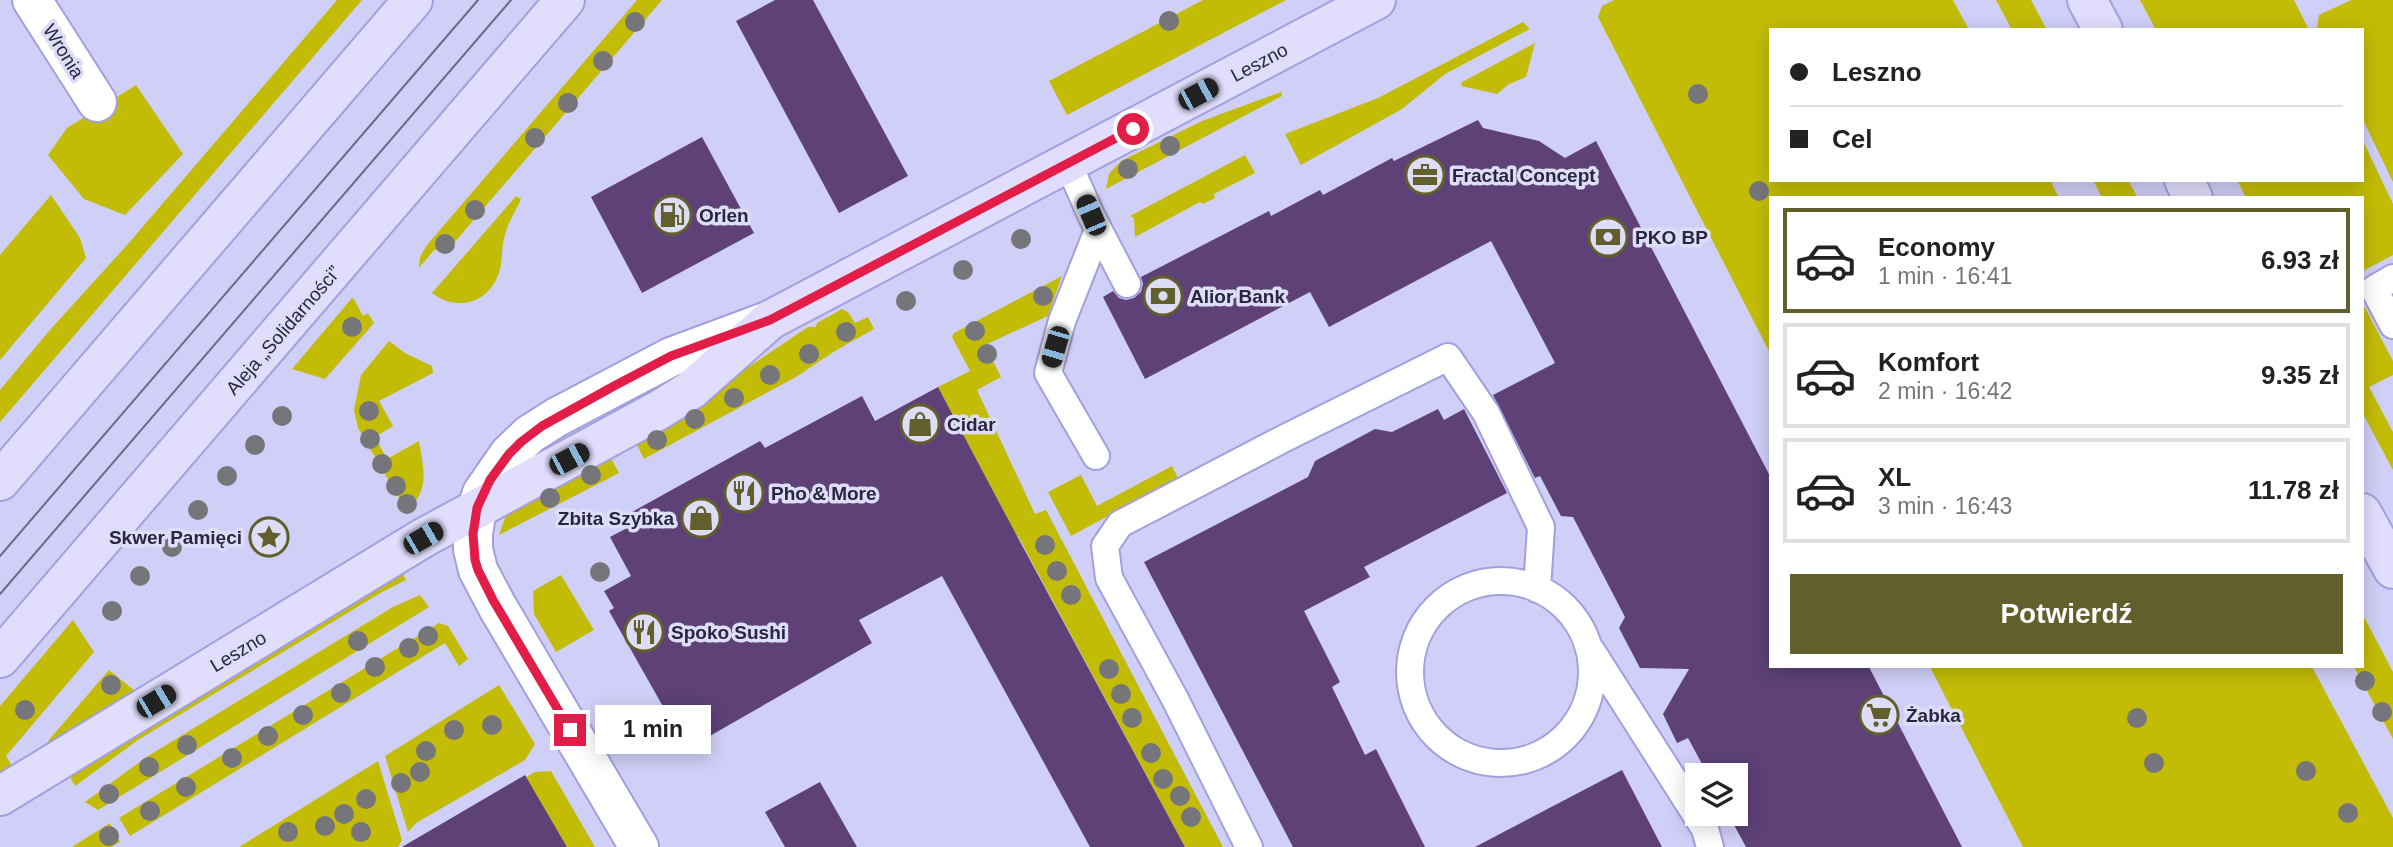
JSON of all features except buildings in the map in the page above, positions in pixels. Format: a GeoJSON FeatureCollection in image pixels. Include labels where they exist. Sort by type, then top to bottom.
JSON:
{"type":"FeatureCollection","features":[{"type":"Feature","properties":{"kind":"main road"},"geometry":{"type":"LineString","coordinates":[[0,481],[413,0]]}},
{"type":"Feature","properties":{"kind":"main road","name":"Aleja „Solidarności”"},"geometry":{"type":"LineString","coordinates":[[0,658],[565,0]]}},
{"type":"Feature","properties":{"kind":"main road","name":"Leszno"},"geometry":{"type":"LineString","coordinates":[[0,796],[387,560],[477,508],[628,428],[691,390],[770,320],[1376,0]]}},
{"type":"Feature","properties":{"kind":"main road"},"geometry":{"type":"LineString","coordinates":[[2087,0],[2102,28]]}},
{"type":"Feature","properties":{"kind":"main road"},"geometry":{"type":"LineString","coordinates":[[2364,517],[2393,569]]}},
{"type":"Feature","properties":{"kind":"street","name":"Wronia"},"geometry":{"type":"LineString","coordinates":[[32,0],[97,102]]}},
{"type":"Feature","properties":{"kind":"street"},"geometry":{"type":"LineString","coordinates":[[477,508],[473,549],[478,570],[639,847]]}},
{"type":"Feature","properties":{"kind":"lane"},"geometry":{"type":"LineString","coordinates":[[1068,163],[1098,230],[1127,284]]}},
{"type":"Feature","properties":{"kind":"lane"},"geometry":{"type":"LineString","coordinates":[[1096,456],[1048,373],[1062,321],[1098,230]]}},
{"type":"Feature","properties":{"kind":"lane"},"geometry":{"type":"LineString","coordinates":[[2393,278],[2374,289],[2393,325]]}},
{"type":"Feature","properties":{"kind":"lane"},"geometry":{"type":"LineString","coordinates":[[1250,847],[1175,699],[1109,578],[1105,546],[1120,524],[1448,357],[1486,413],[1541,527],[1537,589]]}},
{"type":"Feature","properties":{"kind":"lane"},"geometry":{"type":"LineString","coordinates":[[1588,646],[1591,672],[1588,698],[1577,722],[1560,742],[1537,755],[1512,763],[1487,762],[1462,755],[1441,741],[1424,722],[1413,699],[1409,674],[1413,648],[1422,625],[1439,605],[1461,590],[1486,582],[1512,582],[1537,589],[1559,602],[1577,622],[1588,646],[1705,829],[1710,847]]}},
{"type":"Feature","properties":{"kind":"shaded area"},"geometry":{"type":"Polygon","coordinates":[[[337,0],[362,0],[0,422],[0,390],[337,0]]]}},
{"type":"Feature","properties":{"kind":"shaded area"},"geometry":{"type":"Polygon","coordinates":[[[637,0],[662,0],[448,250],[434,250],[419,268],[420,257],[427,245],[637,0]]]}},
{"type":"Feature","properties":{"kind":"shaded area"},"geometry":{"type":"Polygon","coordinates":[[[1203,0],[1286,0],[1067,115],[1049,81],[1203,0]]]}},
{"type":"Feature","properties":{"kind":"shaded area"},"geometry":{"type":"Polygon","coordinates":[[[1614,0],[1953,0],[1968,28],[1769,28],[1769,182],[2051,182],[2058,196],[1769,196],[1769,351],[1598,17],[1602,6],[1614,0]]]}},
{"type":"Feature","properties":{"kind":"shaded area"},"geometry":{"type":"Polygon","coordinates":[[[1996,0],[2031,0],[2046,28],[2011,28],[1996,0]]]}},
{"type":"Feature","properties":{"kind":"shaded area"},"geometry":{"type":"Polygon","coordinates":[[[2140,0],[2294,0],[2308,28],[2155,28],[2140,0]]]}},
{"type":"Feature","properties":{"kind":"shaded area"},"geometry":{"type":"Polygon","coordinates":[[[2351,0],[2393,0],[2393,182],[2364,122],[2364,28],[2317,28],[2319,15],[2351,0]]]}},
{"type":"Feature","properties":{"kind":"shaded area"},"geometry":{"type":"Polygon","coordinates":[[[1523,22],[1530,29],[1445,74],[1402,109],[1301,165],[1285,134],[1378,98],[1523,22]]]}},
{"type":"Feature","properties":{"kind":"shaded area"},"geometry":{"type":"Polygon","coordinates":[[[1535,43],[1526,77],[1509,84],[1497,94],[1461,86],[1462,82],[1535,43]]]}},
{"type":"Feature","properties":{"kind":"shaded area"},"geometry":{"type":"Polygon","coordinates":[[[136,85],[183,154],[125,215],[84,199],[48,155],[67,128],[136,85]]]}},
{"type":"Feature","properties":{"kind":"shaded area"},"geometry":{"type":"Polygon","coordinates":[[[1281,92],[1282,96],[1106,189],[1109,174],[1121,161],[1202,121],[1281,92]]]}},
{"type":"Feature","properties":{"kind":"shaded area"},"geometry":{"type":"Polygon","coordinates":[[[2364,143],[2393,204],[2393,255],[2364,270],[2364,196],[2245,196],[2238,182],[2364,182],[2364,143]]]}},
{"type":"Feature","properties":{"kind":"shaded area"},"geometry":{"type":"Polygon","coordinates":[[[1245,155],[1255,173],[1214,194],[1215,198],[1203,204],[1200,202],[1135,237],[1134,218],[1130,216],[1245,155]]]}},
{"type":"Feature","properties":{"kind":"shaded area"},"geometry":{"type":"Polygon","coordinates":[[[2094,182],[2129,182],[2137,196],[2101,196],[2094,182]]]}},
{"type":"Feature","properties":{"kind":"shaded area"},"geometry":{"type":"Polygon","coordinates":[[[51,195],[80,238],[86,258],[0,360],[0,255],[51,195]]]}},
{"type":"Feature","properties":{"kind":"shaded area"},"geometry":{"type":"Polygon","coordinates":[[[516,196],[521,199],[506,230],[499,273],[494,284],[480,298],[471,302],[451,302],[432,293],[516,196]]]}},
{"type":"Feature","properties":{"kind":"shaded area"},"geometry":{"type":"Polygon","coordinates":[[[1062,276],[1048,316],[985,345],[1001,377],[977,390],[1035,514],[1046,510],[1223,847],[1185,847],[1018,536],[1015,537],[938,387],[970,371],[952,337],[954,333],[1062,276]]]}},
{"type":"Feature","properties":{"kind":"shaded area"},"geometry":{"type":"Polygon","coordinates":[[[352,298],[363,316],[368,313],[374,323],[325,379],[292,369],[352,298]]]}},
{"type":"Feature","properties":{"kind":"shaded area"},"geometry":{"type":"Polygon","coordinates":[[[2364,306],[2393,361],[2393,375],[2369,387],[2393,432],[2393,470],[2364,416],[2364,306]]]}},
{"type":"Feature","properties":{"kind":"shaded area"},"geometry":{"type":"Polygon","coordinates":[[[842,309],[848,312],[855,323],[868,317],[874,329],[796,377],[644,459],[634,439],[701,399],[808,327],[816,327],[817,323],[842,309]]]}},
{"type":"Feature","properties":{"kind":"shaded area"},"geometry":{"type":"Polygon","coordinates":[[[389,341],[405,353],[432,366],[433,373],[379,401],[393,426],[375,437],[387,459],[419,441],[424,479],[419,495],[407,512],[358,428],[354,410],[361,375],[389,341]]]}},
{"type":"Feature","properties":{"kind":"shaded area"},"geometry":{"type":"Polygon","coordinates":[[[608,453],[619,473],[499,535],[508,509],[608,453]]]}},
{"type":"Feature","properties":{"kind":"shaded area"},"geometry":{"type":"Polygon","coordinates":[[[1172,466],[1178,478],[1071,536],[1048,492],[1081,475],[1097,506],[1172,466]]]}},
{"type":"Feature","properties":{"kind":"shaded area"},"geometry":{"type":"Polygon","coordinates":[[[400,568],[406,580],[138,740],[75,786],[66,770],[400,568]]]}},
{"type":"Feature","properties":{"kind":"shaded area"},"geometry":{"type":"Polygon","coordinates":[[[561,575],[594,630],[556,652],[534,614],[533,591],[561,575]]]}},
{"type":"Feature","properties":{"kind":"shaded area"},"geometry":{"type":"Polygon","coordinates":[[[420,595],[429,607],[98,810],[85,802],[148,756],[393,607],[420,595]]]}},
{"type":"Feature","properties":{"kind":"shaded area"},"geometry":{"type":"Polygon","coordinates":[[[2364,617],[2393,672],[2393,739],[2355,668],[2364,668],[2364,617]]]}},
{"type":"Feature","properties":{"kind":"shaded area"},"geometry":{"type":"Polygon","coordinates":[[[73,620],[94,652],[6,756],[12,766],[0,774],[0,706],[73,620]]]}},
{"type":"Feature","properties":{"kind":"shaded area"},"geometry":{"type":"Polygon","coordinates":[[[439,623],[448,626],[468,659],[459,666],[445,643],[130,836],[119,818],[439,623]]]}},
{"type":"Feature","properties":{"kind":"shaded area"},"geometry":{"type":"Polygon","coordinates":[[[1931,668],[2313,668],[2393,818],[2393,847],[2023,847],[1931,668]]]}},
{"type":"Feature","properties":{"kind":"shaded area"},"geometry":{"type":"Polygon","coordinates":[[[109,670],[135,691],[51,743],[48,741],[109,670]]]}},
{"type":"Feature","properties":{"kind":"shaded area"},"geometry":{"type":"Polygon","coordinates":[[[499,685],[535,744],[525,760],[416,823],[408,832],[385,756],[499,685]]]}},
{"type":"Feature","properties":{"kind":"shaded area"},"geometry":{"type":"Polygon","coordinates":[[[378,761],[402,840],[398,847],[239,847],[378,761]]]}},
{"type":"Feature","properties":{"kind":"shaded area"},"geometry":{"type":"Polygon","coordinates":[[[551,771],[595,847],[567,847],[526,777],[535,772],[551,771]]]}},
{"type":"Feature","properties":{"kind":"shaded area"},"geometry":{"type":"Polygon","coordinates":[[[110,823],[120,842],[111,847],[72,847],[110,823]]]}},
{"type":"Feature","properties":{"kind":"tram line"},"geometry":{"type":"LineString","coordinates":[[0,556],[478,0]]}},
{"type":"Feature","properties":{"kind":"tram line"},"geometry":{"type":"LineString","coordinates":[[0,594],[511,0]]}},
{"type":"Feature","properties":{"kind":"place","name":"Fractal Concept"},"geometry":{"type":"Point","coordinates":[1425,175]}},
{"type":"Feature","properties":{"kind":"place","name":"Orlen"},"geometry":{"type":"Point","coordinates":[672,215]}},
{"type":"Feature","properties":{"kind":"place","name":"PKO BP"},"geometry":{"type":"Point","coordinates":[1608,237]}},
{"type":"Feature","properties":{"kind":"place","name":"Alior Bank"},"geometry":{"type":"Point","coordinates":[1163,296]}},
{"type":"Feature","properties":{"kind":"place","name":"Cidar"},"geometry":{"type":"Point","coordinates":[920,424]}},
{"type":"Feature","properties":{"kind":"place","name":"Pho & More"},"geometry":{"type":"Point","coordinates":[744,493]}},
{"type":"Feature","properties":{"kind":"place","name":"Zbita Szybka"},"geometry":{"type":"Point","coordinates":[701,518]}},
{"type":"Feature","properties":{"kind":"place","name":"Skwer Pamięci"},"geometry":{"type":"Point","coordinates":[269,537]}},
{"type":"Feature","properties":{"kind":"place","name":"Spoko Sushi"},"geometry":{"type":"Point","coordinates":[644,632]}},
{"type":"Feature","properties":{"kind":"place","name":"Żabka"},"geometry":{"type":"Point","coordinates":[1879,715]}},
{"type":"Feature","properties":{"kind":"route"},"geometry":{"type":"LineString","coordinates":[[570,730],[493,600],[475,560],[473,534],[477,508],[482,493],[509,454],[542,426],[671,356],[770,320],[1133,129]]}}]}
